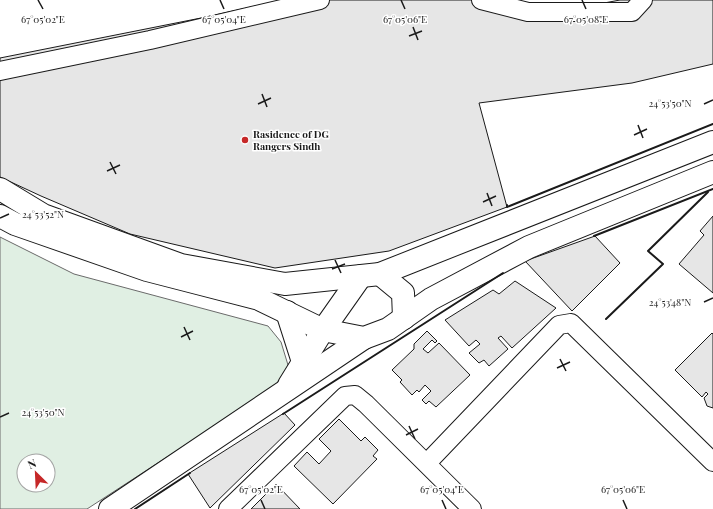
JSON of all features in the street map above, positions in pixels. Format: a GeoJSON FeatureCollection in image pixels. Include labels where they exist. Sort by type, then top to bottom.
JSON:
{"type":"FeatureCollection","features":[{"type":"Feature","properties":{"kind":"street"},"geometry":{"type":"LineString","coordinates":[[0,71],[150,40],[320,0]]}},
{"type":"Feature","properties":{"kind":"street"},"geometry":{"type":"LineString","coordinates":[[481,0],[528,12],[632,12],[643,0]]}},
{"type":"Feature","properties":{"kind":"street"},"geometry":{"type":"LineString","coordinates":[[0,189],[44,215],[181,265],[285,284],[371,275],[713,142]]}},
{"type":"Feature","properties":{"kind":"street"},"geometry":{"type":"LineString","coordinates":[[110,509],[364,338],[388,329],[431,299],[529,248],[713,172]]}},
{"type":"Feature","properties":{"kind":"street"},"geometry":{"type":"LineString","coordinates":[[0,216],[15,224],[147,270],[259,299],[323,330],[364,338]]}},
{"type":"Feature","properties":{"kind":"street"},"geometry":{"type":"LineString","coordinates":[[371,275],[404,292],[404,318]]}},
{"type":"Feature","properties":{"kind":"street"},"geometry":{"type":"LineString","coordinates":[[285,392],[323,330],[371,275]]}},
{"type":"Feature","properties":{"kind":"street"},"geometry":{"type":"LineString","coordinates":[[286,312],[303,362]]}},
{"type":"Feature","properties":{"kind":"street"},"geometry":{"type":"LineString","coordinates":[[427,463],[559,325],[570,323],[713,462]]}},
{"type":"Feature","properties":{"kind":"street"},"geometry":{"type":"LineString","coordinates":[[228,509],[345,396],[355,395],[427,463],[472,509]]}},
{"type":"Feature","properties":{"kind":"green space"},"geometry":{"type":"Polygon","coordinates":[[[0,237],[74,274],[268,326],[281,342],[288,365],[281,383],[87,509],[0,509],[0,237]]]}},
{"type":"Feature","properties":{"kind":"building","name":"Rasidence of DG Rangers Sindh"},"geometry":{"type":"Polygon","coordinates":[[[283,0],[512,0],[536,5],[588,6],[620,0],[713,0],[713,64],[632,83],[479,103],[507,207],[389,251],[275,268],[130,234],[0,177],[0,58],[283,0]]]}},
{"type":"Feature","properties":{"kind":"building"},"geometry":{"type":"Polygon","coordinates":[[[713,216],[713,293],[679,264],[704,235],[700,231],[713,216]]]}},
{"type":"Feature","properties":{"kind":"building"},"geometry":{"type":"Polygon","coordinates":[[[595,236],[620,263],[572,311],[525,261],[595,236]]]}},
{"type":"Feature","properties":{"kind":"building"},"geometry":{"type":"Polygon","coordinates":[[[515,281],[556,308],[512,348],[501,336],[498,338],[508,349],[489,366],[484,360],[479,363],[469,353],[480,344],[476,340],[469,346],[445,320],[493,290],[499,294],[515,281]]]}},
{"type":"Feature","properties":{"kind":"building"},"geometry":{"type":"Polygon","coordinates":[[[427,331],[437,341],[435,343],[432,340],[423,349],[428,353],[439,343],[470,375],[436,407],[429,401],[426,404],[422,400],[431,391],[425,385],[419,392],[417,390],[412,395],[400,382],[402,380],[392,370],[414,349],[414,344],[427,331]]]}},
{"type":"Feature","properties":{"kind":"building"},"geometry":{"type":"Polygon","coordinates":[[[712,333],[713,408],[707,406],[704,398],[708,394],[706,392],[702,397],[675,370],[712,333]]]}},
{"type":"Feature","properties":{"kind":"building"},"geometry":{"type":"Polygon","coordinates":[[[284,413],[295,425],[210,508],[188,474],[284,413]]]}},
{"type":"Feature","properties":{"kind":"building"},"geometry":{"type":"Polygon","coordinates":[[[339,419],[361,441],[365,437],[378,450],[373,456],[377,459],[333,504],[294,466],[307,452],[319,464],[331,451],[319,439],[339,419]]]}},
{"type":"Feature","properties":{"kind":"building"},"geometry":{"type":"Polygon","coordinates":[[[276,484],[300,509],[251,509],[276,484]]]}},
{"type":"Feature","properties":{"kind":"wall"},"geometry":{"type":"LineString","coordinates":[[507,205],[507,207],[713,124]]}},
{"type":"Feature","properties":{"kind":"wall"},"geometry":{"type":"LineString","coordinates":[[594,236],[713,189]]}},
{"type":"Feature","properties":{"kind":"wall"},"geometry":{"type":"LineString","coordinates":[[606,319],[663,264],[648,251],[708,192]]}},
{"type":"Feature","properties":{"kind":"wall"},"geometry":{"type":"LineString","coordinates":[[283,414],[503,273]]}},
{"type":"Feature","properties":{"kind":"wall"},"geometry":{"type":"LineString","coordinates":[[135,509],[190,473]]}},
{"type":"Feature","properties":{"kind":"place","name":"Rasidence of DG Rangers Sindh"},"geometry":{"type":"Point","coordinates":[245,140]}}]}
